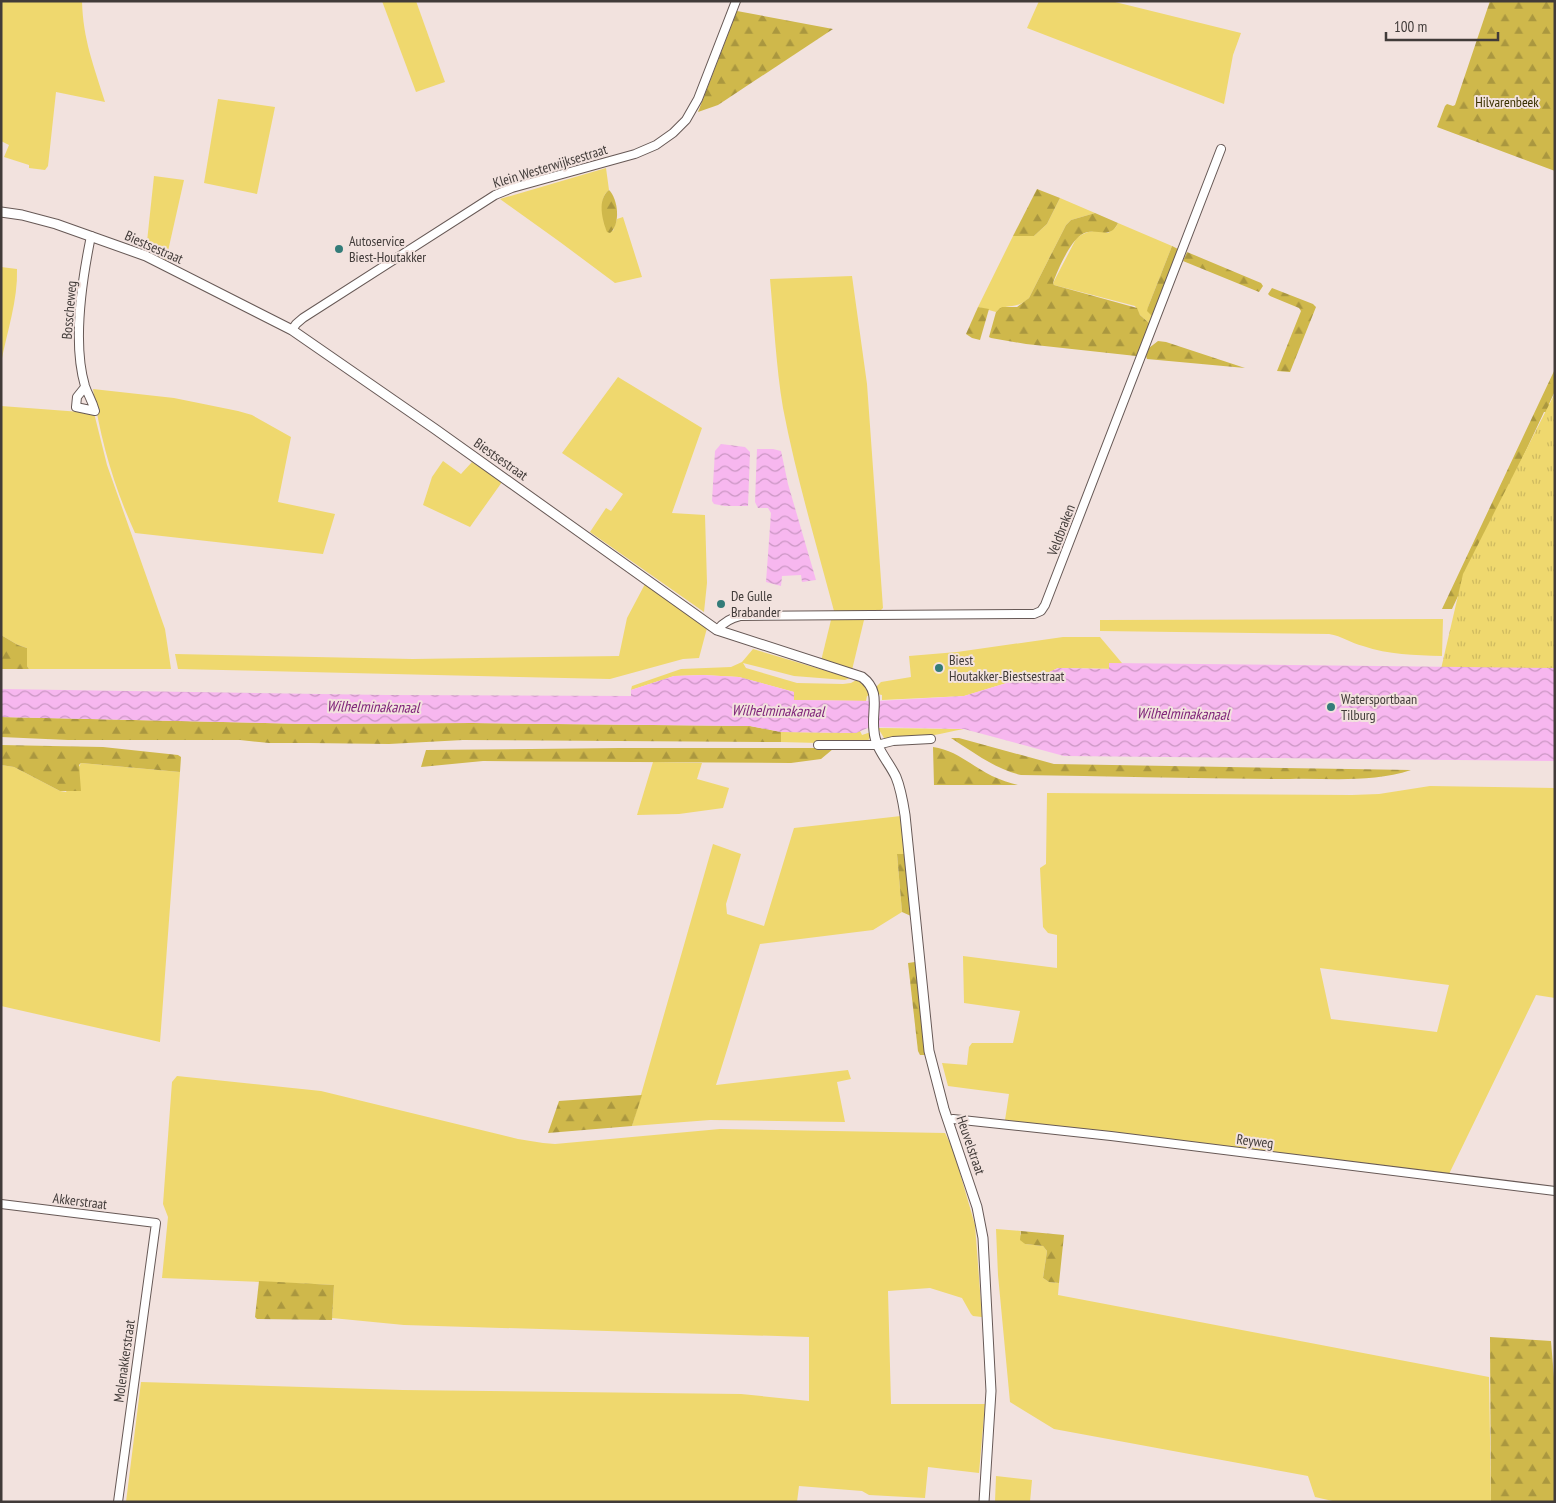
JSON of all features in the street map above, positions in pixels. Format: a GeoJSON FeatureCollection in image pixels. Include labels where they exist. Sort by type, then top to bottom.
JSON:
{"type":"FeatureCollection","features":[{"type":"Feature","properties":{"kind":"street","name":"Klein Westerwijksestraat"},"geometry":{"type":"LineString","coordinates":[[292,330],[303,318],[495,195],[512,188],[635,154],[663,141],[686,120],[698,99],[736,1]]}},
{"type":"Feature","properties":{"kind":"street","name":"Veldbraken"},"geometry":{"type":"LineString","coordinates":[[717,630],[724,622],[740,616],[1034,614],[1041,611],[1045,605],[1221,149]]}},
{"type":"Feature","properties":{"kind":"street","name":"Biestsestraat"},"geometry":{"type":"LineString","coordinates":[[1,212],[40,219],[146,256],[292,330],[435,429],[717,630],[862,677],[869,683],[874,694],[874,732],[877,745],[896,778],[902,798]]}},
{"type":"Feature","properties":{"kind":"street","name":"Bosscheweg"},"geometry":{"type":"LineString","coordinates":[[85,387],[78,345],[79,314],[91,236]]}},
{"type":"Feature","properties":{"kind":"street"},"geometry":{"type":"LineString","coordinates":[[818,745],[877,745],[893,741],[931,739]]}},
{"type":"Feature","properties":{"kind":"street","name":"Heuvelstraat"},"geometry":{"type":"LineString","coordinates":[[902,798],[929,1051],[944,1109],[977,1207],[983,1238],[991,1391],[984,1502]]}},
{"type":"Feature","properties":{"kind":"street","name":"Reyweg"},"geometry":{"type":"LineString","coordinates":[[953,1118],[1555,1191]]}},
{"type":"Feature","properties":{"kind":"street","name":"Akkerstraat"},"geometry":{"type":"LineString","coordinates":[[1,1204],[156,1223]]}},
{"type":"Feature","properties":{"kind":"street","name":"Molenakkerstraat"},"geometry":{"type":"LineString","coordinates":[[118,1502],[156,1223]]}},
{"type":"Feature","properties":{"kind":"green space"},"geometry":{"type":"Polygon","coordinates":[[[1,1],[82,1],[84,28],[105,102],[56,92],[48,166],[45,170],[29,168],[29,165],[4,157],[9,145],[1,141],[1,1]]]}},
{"type":"Feature","properties":{"kind":"green space"},"geometry":{"type":"Polygon","coordinates":[[[382,1],[416,1],[445,82],[416,92],[382,1]]]}},
{"type":"Feature","properties":{"kind":"green space"},"geometry":{"type":"Polygon","coordinates":[[[1039,1],[1111,1],[1241,33],[1233,55],[1224,104],[1027,28],[1039,1]]]}},
{"type":"Feature","properties":{"kind":"green space","name":"Hilvarenbeek"},"geometry":{"type":"Polygon","coordinates":[[[1490,1],[1555,1],[1555,171],[1437,127],[1445,106],[1447,104],[1455,105],[1490,1]]]}},
{"type":"Feature","properties":{"kind":"green space"},"geometry":{"type":"Polygon","coordinates":[[[737,11],[833,29],[718,105],[698,112],[737,11]]]}},
{"type":"Feature","properties":{"kind":"green space"},"geometry":{"type":"Polygon","coordinates":[[[218,99],[275,107],[257,194],[204,183],[218,99]]]}},
{"type":"Feature","properties":{"kind":"green space"},"geometry":{"type":"Polygon","coordinates":[[[606,168],[609,190],[603,201],[604,223],[613,231],[617,219],[623,217],[642,277],[615,283],[500,199],[606,168]]]}},
{"type":"Feature","properties":{"kind":"green space"},"geometry":{"type":"Polygon","coordinates":[[[154,176],[184,180],[166,260],[146,251],[154,176]]]}},
{"type":"Feature","properties":{"kind":"green space"},"geometry":{"type":"Polygon","coordinates":[[[1037,189],[1060,198],[1047,224],[1034,236],[1013,236],[1037,189]]]}},
{"type":"Feature","properties":{"kind":"green space"},"geometry":{"type":"Polygon","coordinates":[[[609,190],[614,199],[617,212],[616,224],[610,233],[607,232],[602,216],[603,199],[609,190]]]}},
{"type":"Feature","properties":{"kind":"green space"},"geometry":{"type":"Polygon","coordinates":[[[1060,198],[1095,213],[1071,220],[1066,225],[1029,298],[1015,306],[1003,307],[996,312],[978,307],[1013,236],[1034,236],[1047,224],[1060,198]]]}},
{"type":"Feature","properties":{"kind":"green space"},"geometry":{"type":"Polygon","coordinates":[[[1095,213],[1118,223],[1114,229],[1106,233],[1086,232],[1081,235],[1064,257],[1053,283],[1054,285],[1137,308],[1140,315],[1150,324],[1138,354],[1136,356],[1026,344],[989,337],[996,312],[999,309],[1002,307],[1017,307],[1029,298],[1066,225],[1071,220],[1095,213]]]}},
{"type":"Feature","properties":{"kind":"green space"},"geometry":{"type":"Polygon","coordinates":[[[1118,223],[1172,246],[1148,307],[1153,317],[1150,324],[1140,315],[1135,306],[1054,285],[1053,283],[1076,239],[1083,234],[1091,232],[1108,233],[1118,223]]]}},
{"type":"Feature","properties":{"kind":"green space"},"geometry":{"type":"Polygon","coordinates":[[[1172,246],[1180,250],[1153,317],[1147,311],[1148,307],[1172,246]]]}},
{"type":"Feature","properties":{"kind":"green space"},"geometry":{"type":"Polygon","coordinates":[[[1187,252],[1261,283],[1263,286],[1259,292],[1183,261],[1187,252]]]}},
{"type":"Feature","properties":{"kind":"green space"},"geometry":{"type":"Polygon","coordinates":[[[1,267],[17,269],[17,281],[1,363],[1,267]]]}},
{"type":"Feature","properties":{"kind":"green space"},"geometry":{"type":"Polygon","coordinates":[[[852,276],[867,384],[883,608],[880,611],[834,611],[800,484],[783,408],[770,279],[852,276]]]}},
{"type":"Feature","properties":{"kind":"green space"},"geometry":{"type":"Polygon","coordinates":[[[1272,288],[1313,304],[1316,307],[1290,372],[1277,371],[1301,311],[1299,308],[1270,296],[1268,294],[1272,288]]]}},
{"type":"Feature","properties":{"kind":"green space"},"geometry":{"type":"Polygon","coordinates":[[[978,307],[989,309],[980,340],[966,334],[978,307]]]}},
{"type":"Feature","properties":{"kind":"green space"},"geometry":{"type":"Polygon","coordinates":[[[1158,341],[1245,368],[1147,359],[1146,356],[1149,348],[1158,341]]]}},
{"type":"Feature","properties":{"kind":"green space"},"geometry":{"type":"Polygon","coordinates":[[[1555,369],[1555,391],[1549,404],[1555,413],[1544,412],[1452,609],[1442,609],[1555,369]]]}},
{"type":"Feature","properties":{"kind":"green space"},"geometry":{"type":"Polygon","coordinates":[[[618,377],[702,428],[672,513],[705,515],[707,583],[704,612],[590,532],[606,508],[611,511],[623,494],[562,453],[618,377]]]}},
{"type":"Feature","properties":{"kind":"green space"},"geometry":{"type":"Polygon","coordinates":[[[93,389],[174,398],[238,411],[252,415],[291,437],[278,502],[335,514],[323,554],[135,533],[109,462],[93,389]]]}},
{"type":"Feature","properties":{"kind":"green space"},"geometry":{"type":"Polygon","coordinates":[[[1555,393],[1555,670],[1441,669],[1463,574],[1555,393]]]}},
{"type":"Feature","properties":{"kind":"green space"},"geometry":{"type":"Polygon","coordinates":[[[1,406],[94,413],[107,465],[165,629],[171,669],[29,669],[27,666],[27,648],[1,635],[1,406]]]}},
{"type":"Feature","properties":{"kind":"green space"},"geometry":{"type":"Polygon","coordinates":[[[443,461],[461,474],[472,462],[502,482],[470,527],[423,505],[432,477],[443,461]]]}},
{"type":"Feature","properties":{"kind":"green space"},"geometry":{"type":"Polygon","coordinates":[[[645,584],[707,628],[699,658],[683,659],[610,679],[178,669],[175,654],[413,659],[619,656],[627,618],[645,584]]]}},
{"type":"Feature","properties":{"kind":"green space"},"geometry":{"type":"Polygon","coordinates":[[[1443,619],[1442,656],[1382,651],[1329,634],[1100,631],[1100,620],[1443,619]]]}},
{"type":"Feature","properties":{"kind":"green space"},"geometry":{"type":"Polygon","coordinates":[[[831,620],[864,620],[852,670],[821,661],[831,620]]]}},
{"type":"Feature","properties":{"kind":"green space"},"geometry":{"type":"Polygon","coordinates":[[[1,635],[27,648],[27,666],[29,669],[1,669],[1,635]]]}},
{"type":"Feature","properties":{"kind":"green space"},"geometry":{"type":"Polygon","coordinates":[[[1063,637],[1100,637],[1127,669],[1058,668],[1045,674],[1033,675],[964,696],[882,700],[882,695],[877,694],[877,686],[881,682],[911,677],[909,656],[957,652],[1063,637]]]}},
{"type":"Feature","properties":{"kind":"green space"},"geometry":{"type":"Polygon","coordinates":[[[753,649],[850,678],[845,680],[794,676],[743,663],[746,668],[797,683],[843,684],[851,683],[858,679],[864,682],[871,695],[867,696],[866,701],[794,700],[794,692],[739,677],[703,675],[674,676],[631,690],[632,686],[681,669],[731,667],[742,662],[753,649]]]}},
{"type":"Feature","properties":{"kind":"green space"},"geometry":{"type":"Polygon","coordinates":[[[1,717],[306,724],[472,723],[750,726],[781,732],[781,742],[463,740],[389,744],[269,743],[240,740],[68,740],[1,737],[1,717]]]}},
{"type":"Feature","properties":{"kind":"green space"},"geometry":{"type":"Polygon","coordinates":[[[878,728],[964,729],[924,737],[894,739],[884,738],[878,728]]]}},
{"type":"Feature","properties":{"kind":"green space"},"geometry":{"type":"Polygon","coordinates":[[[860,731],[862,735],[871,732],[867,742],[856,744],[781,742],[781,732],[856,733],[860,731]]]}},
{"type":"Feature","properties":{"kind":"green space"},"geometry":{"type":"Polygon","coordinates":[[[951,738],[959,738],[1054,764],[1411,770],[1381,777],[1351,779],[1223,779],[1021,775],[1002,769],[951,738]]]}},
{"type":"Feature","properties":{"kind":"green space"},"geometry":{"type":"Polygon","coordinates":[[[1,745],[103,747],[178,755],[181,757],[180,772],[81,763],[79,765],[81,791],[60,791],[14,767],[1,765],[1,745]]]}},
{"type":"Feature","properties":{"kind":"green space"},"geometry":{"type":"Polygon","coordinates":[[[933,747],[949,751],[992,776],[1018,785],[934,785],[933,747]]]}},
{"type":"Feature","properties":{"kind":"green space"},"geometry":{"type":"Polygon","coordinates":[[[620,748],[833,749],[821,759],[791,763],[483,761],[421,767],[426,750],[620,748]]]}},
{"type":"Feature","properties":{"kind":"green space"},"geometry":{"type":"Polygon","coordinates":[[[653,762],[702,763],[697,779],[729,788],[723,808],[679,814],[637,815],[653,762]]]}},
{"type":"Feature","properties":{"kind":"green space"},"geometry":{"type":"Polygon","coordinates":[[[81,763],[180,772],[160,1042],[1,1006],[1,765],[14,767],[60,791],[66,792],[81,763]]]}},
{"type":"Feature","properties":{"kind":"green space"},"geometry":{"type":"Polygon","coordinates":[[[1430,786],[1555,788],[1555,998],[1536,995],[1449,1174],[1005,1120],[1009,1094],[948,1086],[942,1063],[967,1065],[969,1047],[972,1043],[1013,1043],[1020,1011],[964,1003],[963,956],[1057,968],[1057,935],[1048,933],[1043,927],[1040,868],[1046,864],[1047,793],[1379,794],[1430,786]],[[1320,968],[1331,1019],[1437,1032],[1449,985],[1320,968]]]}},
{"type":"Feature","properties":{"kind":"green space"},"geometry":{"type":"Polygon","coordinates":[[[901,816],[905,854],[897,854],[902,912],[873,930],[760,944],[716,1085],[848,1070],[851,1079],[837,1082],[845,1122],[710,1120],[632,1126],[713,844],[741,854],[726,904],[727,914],[764,926],[794,828],[901,816]]]}},
{"type":"Feature","properties":{"kind":"green space"},"geometry":{"type":"Polygon","coordinates":[[[897,854],[905,854],[911,916],[902,912],[897,854]]]}},
{"type":"Feature","properties":{"kind":"green space"},"geometry":{"type":"Polygon","coordinates":[[[915,962],[925,1055],[920,1055],[918,1051],[908,963],[915,962]]]}},
{"type":"Feature","properties":{"kind":"green space"},"geometry":{"type":"Polygon","coordinates":[[[177,1076],[321,1091],[518,1139],[555,1144],[720,1129],[945,1133],[953,1149],[975,1225],[982,1317],[973,1316],[962,1298],[930,1288],[888,1291],[891,1404],[985,1404],[979,1473],[928,1467],[925,1498],[869,1495],[862,1491],[799,1486],[797,1502],[126,1502],[141,1382],[403,1390],[741,1394],[809,1401],[809,1337],[404,1325],[332,1318],[334,1285],[162,1278],[168,1217],[163,1204],[172,1082],[177,1076]]]}},
{"type":"Feature","properties":{"kind":"green space"},"geometry":{"type":"Polygon","coordinates":[[[642,1095],[632,1126],[548,1133],[559,1101],[642,1095]]]}},
{"type":"Feature","properties":{"kind":"green space"},"geometry":{"type":"Polygon","coordinates":[[[996,1229],[1021,1231],[1020,1234],[1025,1244],[1043,1246],[1047,1251],[1043,1278],[1049,1282],[1059,1283],[1058,1295],[1489,1377],[1491,1502],[1337,1502],[1315,1497],[1308,1476],[1054,1429],[1010,1402],[998,1275],[996,1229]]]}},
{"type":"Feature","properties":{"kind":"green space"},"geometry":{"type":"Polygon","coordinates":[[[1021,1231],[1064,1235],[1059,1283],[1049,1282],[1043,1278],[1047,1251],[1043,1246],[1025,1244],[1020,1240],[1021,1231]]]}},
{"type":"Feature","properties":{"kind":"green space"},"geometry":{"type":"Polygon","coordinates":[[[259,1281],[334,1285],[332,1320],[257,1319],[255,1317],[259,1281]]]}},
{"type":"Feature","properties":{"kind":"green space"},"geometry":{"type":"Polygon","coordinates":[[[1490,1337],[1551,1341],[1555,1390],[1555,1502],[1491,1502],[1490,1337]]]}},
{"type":"Feature","properties":{"kind":"green space"},"geometry":{"type":"Polygon","coordinates":[[[996,1476],[1032,1480],[1030,1502],[995,1502],[996,1476]]]}},
{"type":"Feature","properties":{"kind":"water"},"geometry":{"type":"Polygon","coordinates":[[[721,444],[745,447],[750,452],[748,506],[725,506],[714,504],[712,501],[715,451],[721,444]]]}},
{"type":"Feature","properties":{"kind":"water"},"geometry":{"type":"Polygon","coordinates":[[[757,449],[781,451],[788,484],[816,580],[802,582],[801,575],[782,576],[781,586],[766,582],[771,513],[768,508],[758,508],[755,502],[757,449]]]}},
{"type":"Feature","properties":{"kind":"water","name":"Wilhelminakanaal"},"geometry":{"type":"Polygon","coordinates":[[[1109,663],[1555,668],[1555,761],[1064,756],[964,729],[870,727],[856,733],[781,732],[750,726],[472,723],[306,724],[1,717],[1,689],[386,695],[631,696],[631,690],[674,676],[703,675],[739,677],[794,692],[794,700],[878,701],[964,696],[1033,675],[1045,674],[1058,668],[1109,669],[1109,663]]]}},
{"type":"Feature","properties":{"kind":"place","name":"Autoservice Biest-Houtakker"},"geometry":{"type":"Point","coordinates":[339,249]}},
{"type":"Feature","properties":{"kind":"place","name":"De Gulle Brabander"},"geometry":{"type":"Point","coordinates":[721,604]}},
{"type":"Feature","properties":{"kind":"place","name":"Biest Houtakker-Biestsestraat"},"geometry":{"type":"Point","coordinates":[939,668]}},
{"type":"Feature","properties":{"kind":"place","name":"Watersportbaan Tilburg"},"geometry":{"type":"Point","coordinates":[1331,707]}}]}
